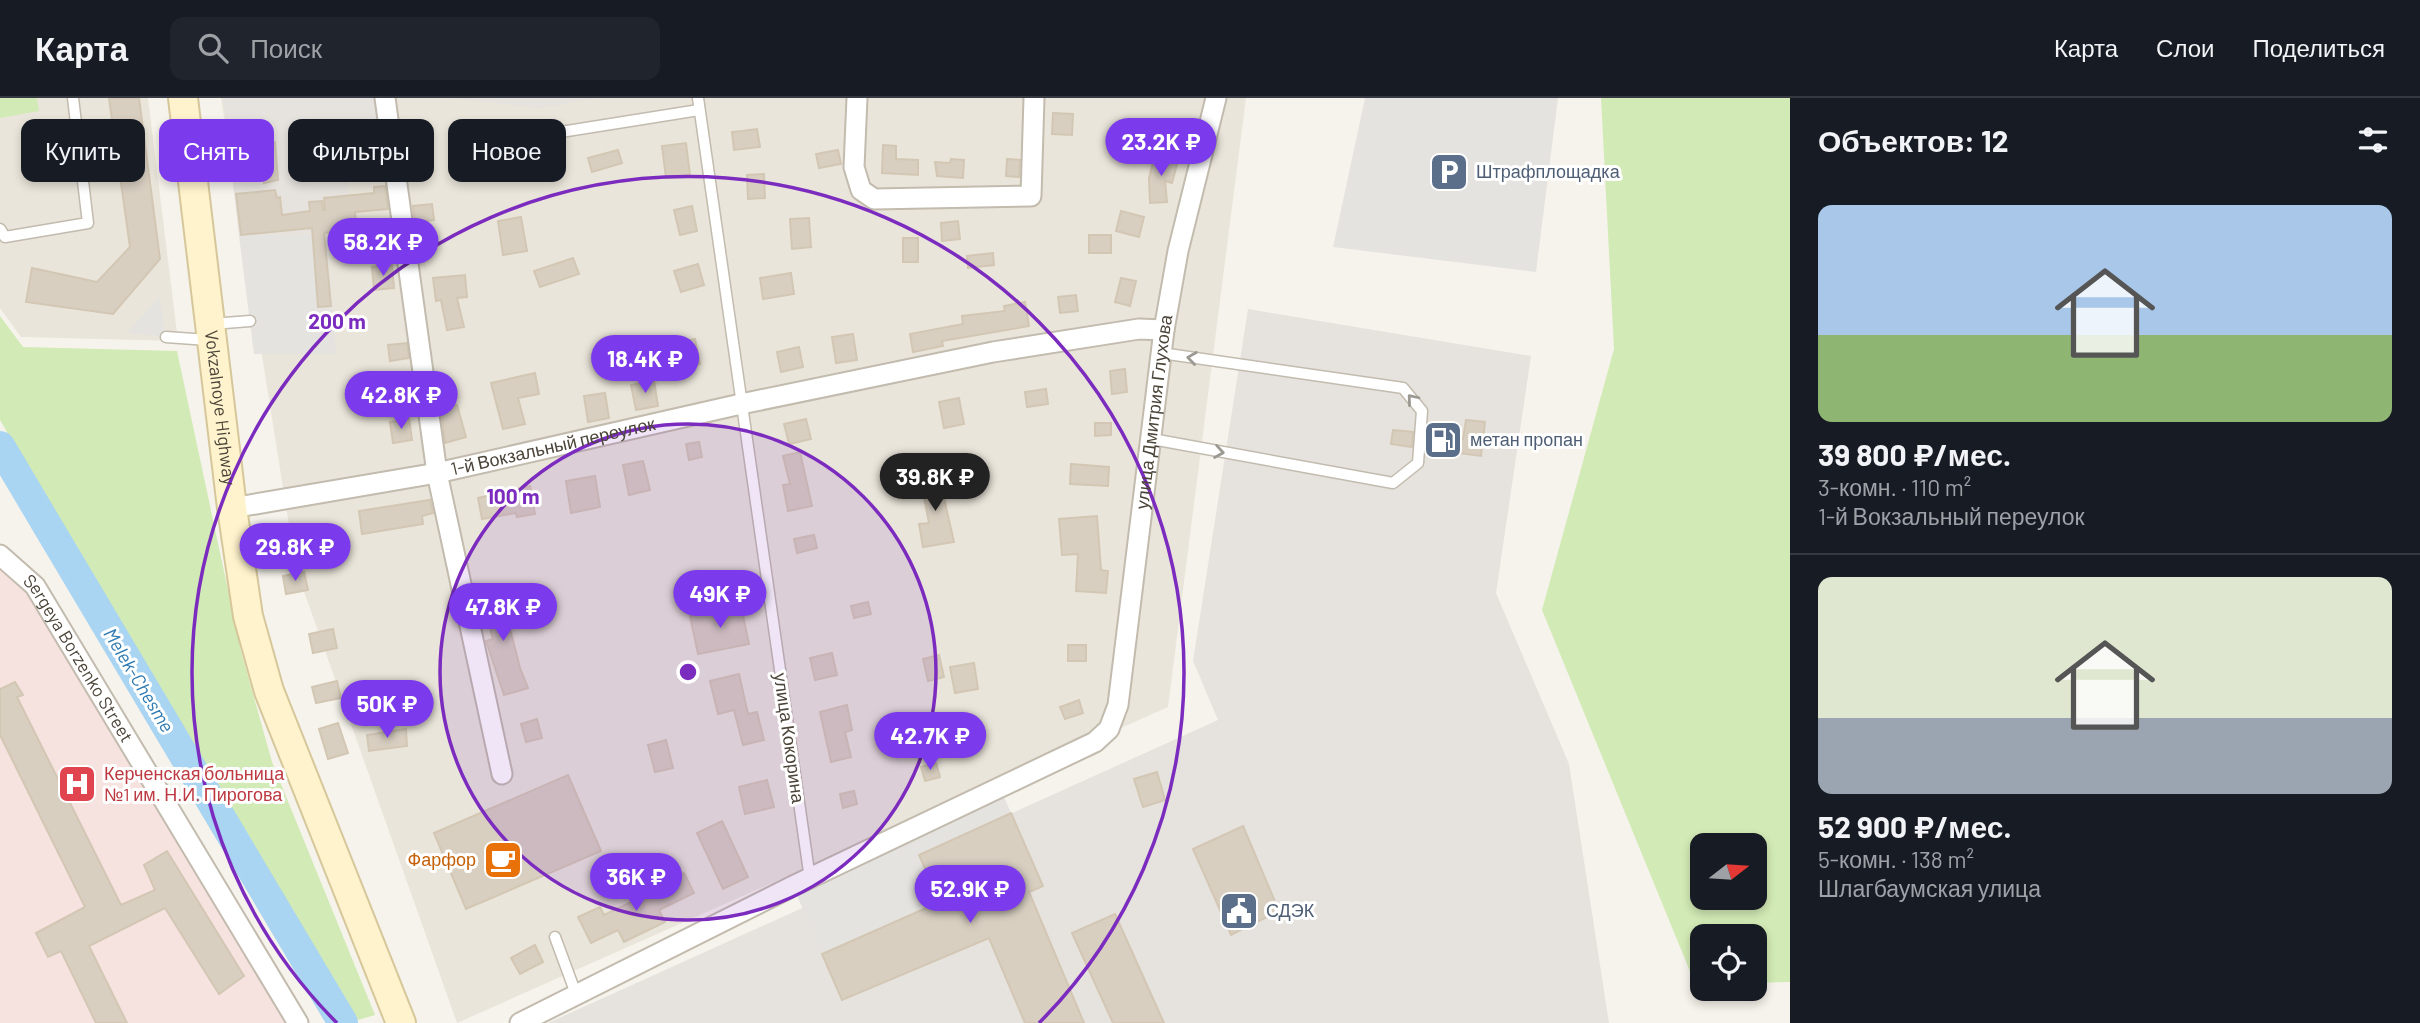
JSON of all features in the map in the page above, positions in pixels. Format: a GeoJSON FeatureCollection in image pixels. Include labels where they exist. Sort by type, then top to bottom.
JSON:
{"type":"FeatureCollection","features":[{"type":"Feature","properties":{"kind":"main road","name":"Vokzalnoye Highway"},"geometry":{"type":"LineString","coordinates":[[183,98],[189,207],[211,332],[248,616],[269,691],[401,1023]]}},
{"type":"Feature","properties":{"kind":"street"},"geometry":{"type":"LineString","coordinates":[[385,98],[437,473],[502,774]]}},
{"type":"Feature","properties":{"kind":"street"},"geometry":{"type":"LineString","coordinates":[[857,98],[854,167],[861,190],[874,199],[1031,196],[1034,98]]}},
{"type":"Feature","properties":{"kind":"street","name":"улица Дмитрия Глухова"},"geometry":{"type":"LineString","coordinates":[[810,879],[1095,742],[1109,729],[1118,705],[1164,330],[1178,251],[1216,98]]}},
{"type":"Feature","properties":{"kind":"street","name":"1-й Вокзальный переулок"},"geometry":{"type":"LineString","coordinates":[[232,508],[437,473],[741,404],[993,352],[1139,329],[1164,330]]}},
{"type":"Feature","properties":{"kind":"street","name":"Sergeya Borzenko Street"},"geometry":{"type":"LineString","coordinates":[[0,555],[36,586],[298,1023]]}},
{"type":"Feature","properties":{"kind":"street"},"geometry":{"type":"LineString","coordinates":[[520,1023],[810,879]]}},
{"type":"Feature","properties":{"kind":"lane"},"geometry":{"type":"LineString","coordinates":[[0,229],[5,237],[88,223],[73,98]]}},
{"type":"Feature","properties":{"kind":"lane","name":"улица Кокорина"},"geometry":{"type":"LineString","coordinates":[[698,98],[810,879]]}},
{"type":"Feature","properties":{"kind":"lane"},"geometry":{"type":"LineString","coordinates":[[566,131],[699,110]]}},
{"type":"Feature","properties":{"kind":"lane"},"geometry":{"type":"LineString","coordinates":[[166,337],[211,332],[250,321]]}},
{"type":"Feature","properties":{"kind":"lane"},"geometry":{"type":"LineString","coordinates":[[1152,439],[1393,483],[1418,463],[1422,411],[1403,388],[1161,353]]}},
{"type":"Feature","properties":{"kind":"lane"},"geometry":{"type":"LineString","coordinates":[[555,937],[576,994]]}},
{"type":"Feature","properties":{"kind":"shaded area"},"geometry":{"type":"Polygon","coordinates":[[[0,98],[148,98],[178,341],[21,337],[0,308],[0,98]]]}},
{"type":"Feature","properties":{"kind":"shaded area"},"geometry":{"type":"Polygon","coordinates":[[[221,98],[1246,98],[1168,707],[457,1023],[296,569],[234,182],[274,182],[274,119],[224,119],[221,98]]]}},
{"type":"Feature","properties":{"kind":"shaded area"},"geometry":{"type":"Polygon","coordinates":[[[223,98],[385,98],[388,119],[288,119],[288,182],[346,182],[357,230],[239,236],[233,182],[274,182],[274,119],[225,119],[223,98]]]}},
{"type":"Feature","properties":{"kind":"shaded area"},"geometry":{"type":"Polygon","coordinates":[[[443,98],[600,98],[541,108],[443,98]]]}},
{"type":"Feature","properties":{"kind":"shaded area","name":"Штрафплощадка"},"geometry":{"type":"Polygon","coordinates":[[[1365,98],[1558,98],[1536,272],[1333,247],[1365,98]]]}},
{"type":"Feature","properties":{"kind":"shaded area"},"geometry":{"type":"Polygon","coordinates":[[[327,233],[336,354],[254,354],[239,236],[327,233]]]}},
{"type":"Feature","properties":{"kind":"shaded area"},"geometry":{"type":"Polygon","coordinates":[[[159,297],[166,337],[127,333],[159,297]]]}},
{"type":"Feature","properties":{"kind":"shaded area"},"geometry":{"type":"Polygon","coordinates":[[[1248,309],[1531,356],[1496,593],[1569,764],[1609,1023],[548,1023],[1218,720],[1193,661],[1248,309]]]}},
{"type":"Feature","properties":{"kind":"shaded area","name":"Керченская больница №1 им. Н.И. Пирогова"},"geometry":{"type":"Polygon","coordinates":[[[0,545],[307,1023],[0,1023],[0,545]]]}},
{"type":"Feature","properties":{"kind":"shaded area"},"geometry":{"type":"Polygon","coordinates":[[[1000,788],[1011,813],[920,855],[940,902],[822,954],[793,886],[1000,788]]]}},
{"type":"Feature","properties":{"kind":"green space"},"geometry":{"type":"Polygon","coordinates":[[[0,98],[37,98],[39,111],[0,118],[0,98]]]}},
{"type":"Feature","properties":{"kind":"green space"},"geometry":{"type":"Polygon","coordinates":[[[1601,98],[1790,98],[1790,982],[1767,983],[1767,924],[1690,924],[1690,971],[1542,610],[1614,349],[1601,98]]]}},
{"type":"Feature","properties":{"kind":"green space"},"geometry":{"type":"Polygon","coordinates":[[[0,316],[23,347],[177,351],[241,651],[272,762],[375,1015],[351,1022],[0,420],[0,316]]]}},
{"type":"Feature","properties":{"kind":"building"},"geometry":{"type":"Polygon","coordinates":[[[109,98],[139,98],[142,119],[112,119],[109,98]]]}},
{"type":"Feature","properties":{"kind":"building"},"geometry":{"type":"Polygon","coordinates":[[[1053,113],[1073,114],[1072,135],[1052,134],[1053,113]]]}},
{"type":"Feature","properties":{"kind":"building"},"geometry":{"type":"Polygon","coordinates":[[[1165,120],[1185,122],[1184,138],[1164,136],[1165,120]]]}},
{"type":"Feature","properties":{"kind":"building"},"geometry":{"type":"Polygon","coordinates":[[[757,129],[760,147],[734,150],[732,132],[757,129]]]}},
{"type":"Feature","properties":{"kind":"building"},"geometry":{"type":"Polygon","coordinates":[[[274,142],[278,180],[274,181],[274,142]]]}},
{"type":"Feature","properties":{"kind":"building"},"geometry":{"type":"Polygon","coordinates":[[[686,143],[690,175],[666,178],[662,146],[686,143]]]}},
{"type":"Feature","properties":{"kind":"building"},"geometry":{"type":"Polygon","coordinates":[[[145,144],[160,259],[113,314],[26,302],[32,268],[97,282],[130,247],[121,182],[145,182],[145,144]]]}},
{"type":"Feature","properties":{"kind":"building"},"geometry":{"type":"Polygon","coordinates":[[[883,145],[896,146],[896,159],[918,160],[918,175],[882,173],[883,145]]]}},
{"type":"Feature","properties":{"kind":"building"},"geometry":{"type":"Polygon","coordinates":[[[618,150],[622,163],[592,172],[588,158],[618,150]]]}},
{"type":"Feature","properties":{"kind":"building"},"geometry":{"type":"Polygon","coordinates":[[[838,150],[841,164],[819,168],[816,154],[838,150]]]}},
{"type":"Feature","properties":{"kind":"building"},"geometry":{"type":"Polygon","coordinates":[[[1155,155],[1178,161],[1172,183],[1165,181],[1167,202],[1150,203],[1149,178],[1155,155]]]}},
{"type":"Feature","properties":{"kind":"building"},"geometry":{"type":"Polygon","coordinates":[[[951,159],[964,160],[963,178],[937,176],[935,162],[950,163],[951,159]]]}},
{"type":"Feature","properties":{"kind":"building"},"geometry":{"type":"Polygon","coordinates":[[[1007,159],[1020,160],[1019,177],[1006,176],[1007,159]]]}},
{"type":"Feature","properties":{"kind":"building"},"geometry":{"type":"Polygon","coordinates":[[[764,174],[765,198],[748,199],[747,175],[764,174]]]}},
{"type":"Feature","properties":{"kind":"building"},"geometry":{"type":"Polygon","coordinates":[[[385,186],[388,209],[355,212],[357,230],[324,233],[331,306],[318,307],[312,228],[241,235],[236,194],[275,190],[277,198],[280,197],[282,215],[310,211],[309,202],[322,201],[325,210],[324,198],[374,193],[374,187],[385,186]]]}},
{"type":"Feature","properties":{"kind":"building"},"geometry":{"type":"Polygon","coordinates":[[[432,204],[434,220],[415,222],[413,206],[432,204]]]}},
{"type":"Feature","properties":{"kind":"building"},"geometry":{"type":"Polygon","coordinates":[[[692,206],[697,231],[680,235],[674,210],[692,206]]]}},
{"type":"Feature","properties":{"kind":"building"},"geometry":{"type":"Polygon","coordinates":[[[1121,211],[1144,217],[1139,237],[1116,231],[1121,211]]]}},
{"type":"Feature","properties":{"kind":"building"},"geometry":{"type":"Polygon","coordinates":[[[521,217],[527,251],[503,255],[498,221],[521,217]]]}},
{"type":"Feature","properties":{"kind":"building"},"geometry":{"type":"Polygon","coordinates":[[[809,218],[811,247],[792,249],[790,219],[809,218]]]}},
{"type":"Feature","properties":{"kind":"building"},"geometry":{"type":"Polygon","coordinates":[[[958,221],[960,239],[942,241],[941,223],[958,221]]]}},
{"type":"Feature","properties":{"kind":"building"},"geometry":{"type":"Polygon","coordinates":[[[1089,235],[1111,235],[1111,253],[1089,253],[1089,235]]]}},
{"type":"Feature","properties":{"kind":"building"},"geometry":{"type":"Polygon","coordinates":[[[903,238],[918,238],[918,262],[903,262],[903,238]]]}},
{"type":"Feature","properties":{"kind":"building"},"geometry":{"type":"Polygon","coordinates":[[[993,253],[994,265],[968,268],[967,256],[993,253]]]}},
{"type":"Feature","properties":{"kind":"building"},"geometry":{"type":"Polygon","coordinates":[[[573,258],[579,274],[540,287],[534,271],[573,258]]]}},
{"type":"Feature","properties":{"kind":"building"},"geometry":{"type":"Polygon","coordinates":[[[698,264],[704,285],[681,292],[674,271],[698,264]]]}},
{"type":"Feature","properties":{"kind":"building"},"geometry":{"type":"Polygon","coordinates":[[[392,265],[394,288],[374,290],[372,267],[392,265]]]}},
{"type":"Feature","properties":{"kind":"building"},"geometry":{"type":"Polygon","coordinates":[[[791,273],[794,294],[763,299],[760,278],[791,273]]]}},
{"type":"Feature","properties":{"kind":"building"},"geometry":{"type":"Polygon","coordinates":[[[465,275],[467,297],[457,298],[464,327],[447,330],[441,300],[436,301],[433,278],[465,275]]]}},
{"type":"Feature","properties":{"kind":"building"},"geometry":{"type":"Polygon","coordinates":[[[1121,278],[1136,281],[1130,306],[1115,302],[1121,278]]]}},
{"type":"Feature","properties":{"kind":"building"},"geometry":{"type":"Polygon","coordinates":[[[1076,295],[1078,311],[1060,313],[1058,297],[1076,295]]]}},
{"type":"Feature","properties":{"kind":"building"},"geometry":{"type":"Polygon","coordinates":[[[1025,302],[1029,326],[942,341],[943,346],[913,352],[910,334],[963,324],[962,316],[1005,311],[1004,306],[1025,302]]]}},
{"type":"Feature","properties":{"kind":"building"},"geometry":{"type":"Polygon","coordinates":[[[853,334],[857,360],[836,363],[832,337],[853,334]]]}},
{"type":"Feature","properties":{"kind":"building"},"geometry":{"type":"Polygon","coordinates":[[[695,339],[700,364],[676,369],[670,344],[695,339]]]}},
{"type":"Feature","properties":{"kind":"building"},"geometry":{"type":"Polygon","coordinates":[[[407,343],[409,358],[390,361],[388,345],[407,343]]]}},
{"type":"Feature","properties":{"kind":"building"},"geometry":{"type":"Polygon","coordinates":[[[799,347],[803,367],[781,372],[777,352],[799,347]]]}},
{"type":"Feature","properties":{"kind":"building"},"geometry":{"type":"Polygon","coordinates":[[[1125,369],[1127,392],[1112,394],[1110,371],[1125,369]]]}},
{"type":"Feature","properties":{"kind":"building"},"geometry":{"type":"Polygon","coordinates":[[[535,373],[539,394],[518,398],[525,424],[503,429],[491,383],[535,373]]]}},
{"type":"Feature","properties":{"kind":"building"},"geometry":{"type":"Polygon","coordinates":[[[654,381],[658,406],[636,410],[631,385],[654,381]]]}},
{"type":"Feature","properties":{"kind":"building"},"geometry":{"type":"Polygon","coordinates":[[[1046,389],[1048,404],[1027,407],[1025,392],[1046,389]]]}},
{"type":"Feature","properties":{"kind":"building"},"geometry":{"type":"Polygon","coordinates":[[[605,393],[609,418],[588,422],[584,396],[605,393]]]}},
{"type":"Feature","properties":{"kind":"building"},"geometry":{"type":"Polygon","coordinates":[[[959,398],[964,424],[944,428],[939,402],[959,398]]]}},
{"type":"Feature","properties":{"kind":"building"},"geometry":{"type":"Polygon","coordinates":[[[457,405],[466,437],[445,443],[441,409],[457,405]]]}},
{"type":"Feature","properties":{"kind":"building"},"geometry":{"type":"Polygon","coordinates":[[[409,419],[412,440],[393,443],[390,422],[409,419]]]}},
{"type":"Feature","properties":{"kind":"building"},"geometry":{"type":"Polygon","coordinates":[[[806,419],[811,439],[789,444],[784,424],[806,419]]]}},
{"type":"Feature","properties":{"kind":"building"},"geometry":{"type":"Polygon","coordinates":[[[1466,420],[1485,422],[1481,456],[1427,449],[1428,434],[1463,439],[1466,420]]]}},
{"type":"Feature","properties":{"kind":"building"},"geometry":{"type":"Polygon","coordinates":[[[1095,423],[1111,423],[1111,435],[1095,436],[1095,423]]]}},
{"type":"Feature","properties":{"kind":"building"},"geometry":{"type":"Polygon","coordinates":[[[1393,430],[1413,432],[1412,447],[1391,444],[1393,430]]]}},
{"type":"Feature","properties":{"kind":"building"},"geometry":{"type":"Polygon","coordinates":[[[699,442],[702,457],[689,460],[686,444],[699,442]]]}},
{"type":"Feature","properties":{"kind":"building"},"geometry":{"type":"Polygon","coordinates":[[[800,452],[812,506],[788,511],[783,485],[790,484],[783,456],[800,452]]]}},
{"type":"Feature","properties":{"kind":"building"},"geometry":{"type":"Polygon","coordinates":[[[643,461],[650,490],[629,495],[623,465],[643,461]]]}},
{"type":"Feature","properties":{"kind":"building"},"geometry":{"type":"Polygon","coordinates":[[[1071,464],[1109,467],[1108,486],[1070,484],[1071,464]]]}},
{"type":"Feature","properties":{"kind":"building"},"geometry":{"type":"Polygon","coordinates":[[[938,472],[954,542],[923,547],[919,524],[929,523],[920,476],[938,472]]]}},
{"type":"Feature","properties":{"kind":"building"},"geometry":{"type":"Polygon","coordinates":[[[595,476],[600,507],[571,513],[566,481],[595,476]]]}},
{"type":"Feature","properties":{"kind":"building"},"geometry":{"type":"Polygon","coordinates":[[[530,486],[535,514],[517,517],[516,513],[482,519],[478,498],[530,486]]]}},
{"type":"Feature","properties":{"kind":"building"},"geometry":{"type":"Polygon","coordinates":[[[430,500],[433,513],[422,516],[423,524],[362,534],[359,511],[430,500]]]}},
{"type":"Feature","properties":{"kind":"building"},"geometry":{"type":"Polygon","coordinates":[[[1097,516],[1101,570],[1108,571],[1106,593],[1076,591],[1078,554],[1062,555],[1059,519],[1097,516]]]}},
{"type":"Feature","properties":{"kind":"building"},"geometry":{"type":"Polygon","coordinates":[[[814,535],[817,548],[797,553],[794,539],[814,535]]]}},
{"type":"Feature","properties":{"kind":"building"},"geometry":{"type":"Polygon","coordinates":[[[304,572],[308,590],[286,594],[283,576],[304,572]]]}},
{"type":"Feature","properties":{"kind":"building"},"geometry":{"type":"Polygon","coordinates":[[[502,588],[520,668],[528,688],[504,695],[486,641],[493,639],[480,595],[502,588]]]}},
{"type":"Feature","properties":{"kind":"building"},"geometry":{"type":"Polygon","coordinates":[[[868,602],[871,614],[854,618],[851,606],[868,602]]]}},
{"type":"Feature","properties":{"kind":"building"},"geometry":{"type":"Polygon","coordinates":[[[741,606],[749,644],[698,654],[690,616],[741,606]]]}},
{"type":"Feature","properties":{"kind":"building"},"geometry":{"type":"Polygon","coordinates":[[[333,629],[337,648],[313,653],[309,634],[333,629]]]}},
{"type":"Feature","properties":{"kind":"building"},"geometry":{"type":"Polygon","coordinates":[[[1068,645],[1086,645],[1086,661],[1068,661],[1068,645]]]}},
{"type":"Feature","properties":{"kind":"building"},"geometry":{"type":"Polygon","coordinates":[[[832,653],[837,675],[815,680],[810,658],[832,653]]]}},
{"type":"Feature","properties":{"kind":"building"},"geometry":{"type":"Polygon","coordinates":[[[939,655],[944,677],[928,681],[923,659],[939,655]]]}},
{"type":"Feature","properties":{"kind":"building"},"geometry":{"type":"Polygon","coordinates":[[[974,663],[978,689],[955,693],[950,667],[974,663]]]}},
{"type":"Feature","properties":{"kind":"building"},"geometry":{"type":"Polygon","coordinates":[[[739,674],[748,714],[757,712],[764,740],[743,745],[734,710],[718,714],[710,681],[739,674]]]}},
{"type":"Feature","properties":{"kind":"building"},"geometry":{"type":"Polygon","coordinates":[[[337,681],[341,698],[316,703],[312,687],[337,681]]]}},
{"type":"Feature","properties":{"kind":"building"},"geometry":{"type":"Polygon","coordinates":[[[15,682],[23,695],[17,697],[121,905],[155,890],[144,865],[167,851],[244,976],[219,994],[165,908],[89,946],[127,1023],[96,1023],[61,951],[48,957],[36,933],[85,907],[0,735],[0,689],[15,682]]]}},
{"type":"Feature","properties":{"kind":"building"},"geometry":{"type":"Polygon","coordinates":[[[1079,700],[1083,713],[1065,719],[1060,707],[1079,700]]]}},
{"type":"Feature","properties":{"kind":"building"},"geometry":{"type":"Polygon","coordinates":[[[847,705],[852,730],[845,732],[851,757],[831,762],[820,712],[847,705]]]}},
{"type":"Feature","properties":{"kind":"building"},"geometry":{"type":"Polygon","coordinates":[[[537,719],[542,738],[526,742],[521,724],[537,719]]]}},
{"type":"Feature","properties":{"kind":"building"},"geometry":{"type":"Polygon","coordinates":[[[338,723],[348,753],[328,759],[319,729],[338,723]]]}},
{"type":"Feature","properties":{"kind":"building"},"geometry":{"type":"Polygon","coordinates":[[[406,729],[407,746],[369,751],[367,735],[406,729]]]}},
{"type":"Feature","properties":{"kind":"building"},"geometry":{"type":"Polygon","coordinates":[[[666,740],[673,768],[655,772],[648,745],[666,740]]]}},
{"type":"Feature","properties":{"kind":"building"},"geometry":{"type":"Polygon","coordinates":[[[936,763],[940,777],[925,781],[921,767],[936,763]]]}},
{"type":"Feature","properties":{"kind":"building"},"geometry":{"type":"Polygon","coordinates":[[[1157,772],[1165,800],[1143,807],[1134,779],[1157,772]]]}},
{"type":"Feature","properties":{"kind":"building"},"geometry":{"type":"Polygon","coordinates":[[[568,775],[601,851],[466,909],[434,833],[568,775]]]}},
{"type":"Feature","properties":{"kind":"building"},"geometry":{"type":"Polygon","coordinates":[[[767,780],[774,807],[745,814],[739,787],[767,780]]]}},
{"type":"Feature","properties":{"kind":"building"},"geometry":{"type":"Polygon","coordinates":[[[854,791],[857,804],[843,808],[840,794],[854,791]]]}},
{"type":"Feature","properties":{"kind":"building"},"geometry":{"type":"Polygon","coordinates":[[[1011,813],[1043,886],[1029,892],[1084,1023],[1025,1023],[989,938],[842,1000],[822,954],[940,902],[919,855],[1011,813]]]}},
{"type":"Feature","properties":{"kind":"building"},"geometry":{"type":"Polygon","coordinates":[[[722,821],[748,877],[723,889],[697,833],[722,821]]]}},
{"type":"Feature","properties":{"kind":"building"},"geometry":{"type":"Polygon","coordinates":[[[1243,826],[1279,911],[1231,935],[1193,849],[1243,826]]]}},
{"type":"Feature","properties":{"kind":"building"},"geometry":{"type":"Polygon","coordinates":[[[684,873],[694,893],[659,910],[665,922],[624,942],[618,930],[591,943],[578,917],[600,907],[604,915],[668,885],[667,882],[684,873]]]}},
{"type":"Feature","properties":{"kind":"building"},"geometry":{"type":"Polygon","coordinates":[[[1115,914],[1164,1023],[1113,1023],[1072,933],[1115,914]]]}},
{"type":"Feature","properties":{"kind":"building"},"geometry":{"type":"Polygon","coordinates":[[[535,945],[543,962],[520,974],[511,958],[535,945]]]}},
{"type":"Feature","properties":{"kind":"waterway","name":"Melek-Chesme"},"geometry":{"type":"LineString","coordinates":[[0,446],[343,1023]]}},
{"type":"Feature","properties":{"kind":"place","name":"Штрафплощадка"},"geometry":{"type":"Point","coordinates":[1449,172]}},
{"type":"Feature","properties":{"kind":"place","name":"метан пропан"},"geometry":{"type":"Point","coordinates":[1443,440]}},
{"type":"Feature","properties":{"kind":"place","name":"Керченская больница №1 им. Н.И. Пирогова"},"geometry":{"type":"Point","coordinates":[77,784]}},
{"type":"Feature","properties":{"kind":"place","name":"Фарфор"},"geometry":{"type":"Point","coordinates":[503,860]}},
{"type":"Feature","properties":{"kind":"place","name":"СДЭК"},"geometry":{"type":"Point","coordinates":[1239,911]}}]}
